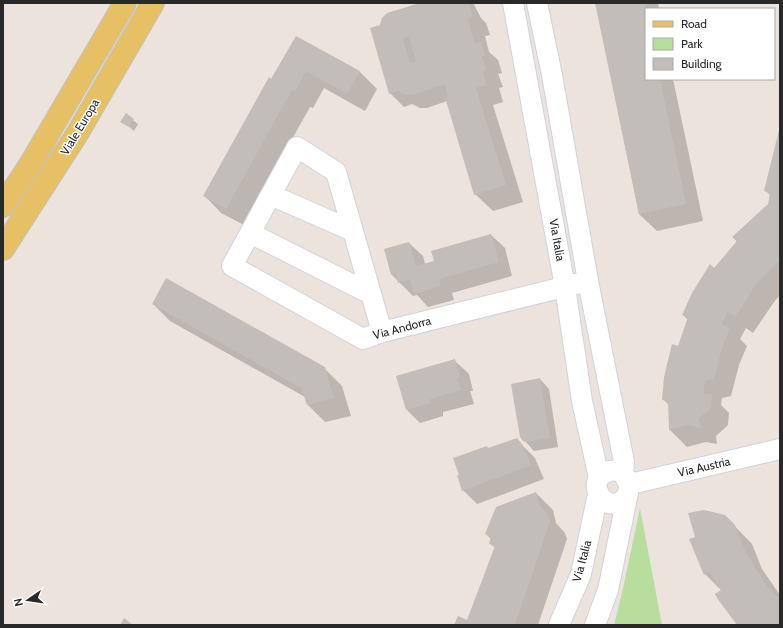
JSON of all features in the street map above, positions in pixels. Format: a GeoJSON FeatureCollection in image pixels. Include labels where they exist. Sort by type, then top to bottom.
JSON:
{"type":"FeatureCollection","features":[{"type":"Feature","properties":{"kind":"main road","name":"Viale Europa"},"geometry":{"type":"LineString","coordinates":[[3,206],[31,162],[125,3]]}},
{"type":"Feature","properties":{"kind":"main road","name":"Viale Europa"},"geometry":{"type":"LineString","coordinates":[[3,249],[77,134],[152,3]]}},
{"type":"Feature","properties":{"kind":"street","name":"Via Italia"},"geometry":{"type":"LineString","coordinates":[[513,3],[566,287],[582,401],[599,486],[581,574],[559,625]]}},
{"type":"Feature","properties":{"kind":"street","name":"Via Italia"},"geometry":{"type":"LineString","coordinates":[[537,3],[552,75],[588,281],[624,462],[627,484],[608,590],[596,625]]}},
{"type":"Feature","properties":{"kind":"street"},"geometry":{"type":"LineString","coordinates":[[371,294],[250,233],[297,147],[336,172],[382,332]]}},
{"type":"Feature","properties":{"kind":"street"},"geometry":{"type":"LineString","coordinates":[[271,195],[353,231]]}},
{"type":"Feature","properties":{"kind":"street","name":"Via Andorra"},"geometry":{"type":"LineString","coordinates":[[250,233],[232,266],[363,339],[382,332],[588,281]]}},
{"type":"Feature","properties":{"kind":"street","name":"Via Austria"},"geometry":{"type":"LineString","coordinates":[[627,484],[780,449]]}},
{"type":"Feature","properties":{"kind":"street"},"geometry":{"type":"LineString","coordinates":[[608,471],[618,471],[627,484],[621,502],[616,503],[605,502],[599,486],[608,471]]}},
{"type":"Feature","properties":{"kind":"green space"},"geometry":{"type":"Polygon","coordinates":[[[640,508],[662,625],[614,625],[623,589],[640,508]]]}},
{"type":"Feature","properties":{"kind":"building"},"geometry":{"type":"Polygon","coordinates":[[[420,3],[469,4],[473,17],[468,19],[475,44],[481,42],[485,56],[482,56],[486,70],[483,71],[486,85],[476,88],[506,185],[474,195],[445,97],[448,96],[445,84],[413,95],[405,95],[398,91],[389,94],[370,28],[380,25],[382,18],[387,13],[420,3]],[[409,36],[403,38],[410,63],[416,62],[409,36]]]}},
{"type":"Feature","properties":{"kind":"building"},"geometry":{"type":"Polygon","coordinates":[[[595,3],[644,3],[645,8],[645,80],[660,80],[686,204],[639,214],[595,3]]]}},
{"type":"Feature","properties":{"kind":"building"},"geometry":{"type":"Polygon","coordinates":[[[296,36],[360,71],[347,94],[306,71],[295,92],[292,90],[226,209],[203,196],[269,77],[271,79],[296,36]]]}},
{"type":"Feature","properties":{"kind":"building"},"geometry":{"type":"Polygon","coordinates":[[[126,113],[134,119],[129,127],[120,122],[126,113]]]}},
{"type":"Feature","properties":{"kind":"building"},"geometry":{"type":"Polygon","coordinates":[[[780,126],[780,260],[756,284],[736,316],[728,312],[722,324],[730,328],[722,348],[714,379],[705,381],[703,394],[712,394],[711,408],[699,418],[701,428],[688,425],[669,430],[668,401],[662,400],[664,377],[672,344],[678,346],[688,317],[682,315],[692,293],[710,264],[714,268],[737,241],[732,237],[768,204],[770,193],[764,191],[780,126]]]}},
{"type":"Feature","properties":{"kind":"building"},"geometry":{"type":"Polygon","coordinates":[[[491,234],[499,262],[439,279],[441,286],[414,294],[410,280],[398,283],[396,274],[391,275],[384,249],[409,242],[416,266],[434,261],[431,251],[491,234]]]}},
{"type":"Feature","properties":{"kind":"building"},"geometry":{"type":"Polygon","coordinates":[[[166,278],[325,367],[334,398],[307,405],[301,388],[152,304],[166,278]]]}},
{"type":"Feature","properties":{"kind":"building"},"geometry":{"type":"Polygon","coordinates":[[[455,359],[460,377],[457,378],[461,390],[430,399],[430,403],[406,410],[396,376],[455,359]]]}},
{"type":"Feature","properties":{"kind":"building"},"geometry":{"type":"Polygon","coordinates":[[[540,378],[550,438],[524,442],[520,437],[511,384],[540,378]]]}},
{"type":"Feature","properties":{"kind":"building"},"geometry":{"type":"Polygon","coordinates":[[[517,438],[522,444],[531,465],[462,491],[457,475],[459,475],[453,458],[487,446],[488,448],[517,438]]]}},
{"type":"Feature","properties":{"kind":"building"},"geometry":{"type":"Polygon","coordinates":[[[536,492],[539,504],[548,515],[550,521],[515,625],[454,625],[458,616],[467,620],[495,546],[489,544],[491,536],[485,534],[496,507],[536,492]]]}},
{"type":"Feature","properties":{"kind":"building"},"geometry":{"type":"Polygon","coordinates":[[[704,510],[725,515],[735,525],[745,551],[767,586],[780,600],[780,625],[746,625],[744,623],[742,625],[737,625],[717,598],[715,594],[721,590],[709,571],[704,575],[689,539],[695,537],[688,513],[704,510]]]}},
{"type":"Feature","properties":{"kind":"building"},"geometry":{"type":"Polygon","coordinates":[[[124,618],[133,625],[120,625],[124,618]]]}}]}
